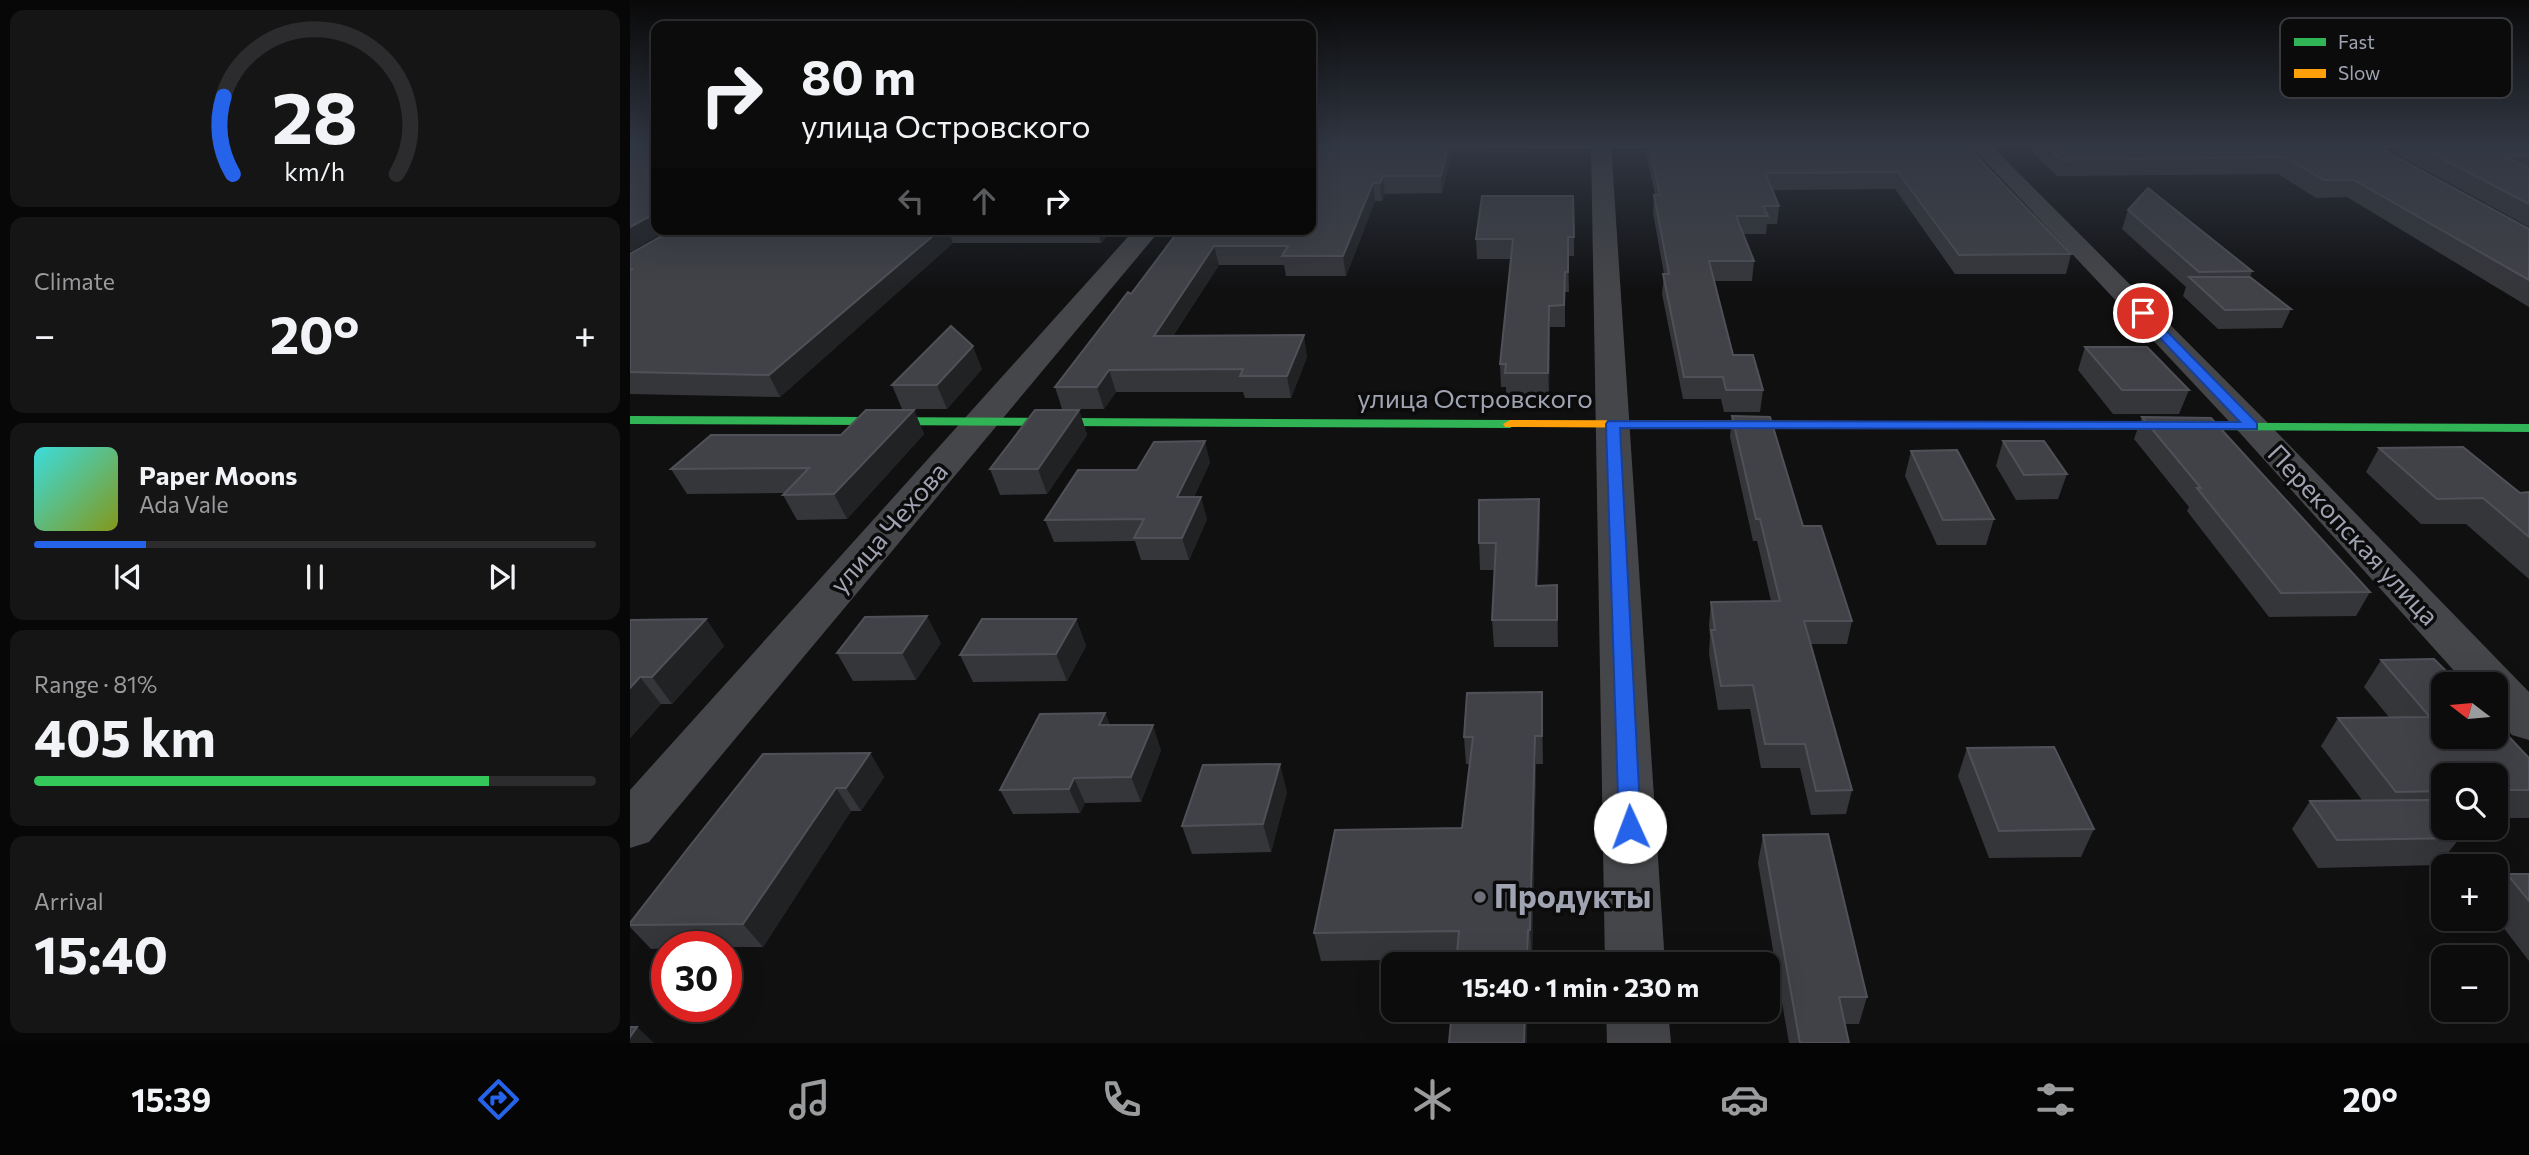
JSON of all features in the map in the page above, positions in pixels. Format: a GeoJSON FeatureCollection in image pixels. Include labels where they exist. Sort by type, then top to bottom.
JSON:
{"type":"FeatureCollection","features":[{"type":"Feature","properties":{"kind":"street"},"geometry":{"type":"LineString","coordinates":[[1604,193],[1635,952]]}},
{"type":"Feature","properties":{"kind":"street","name":"Перекопская улица"},"geometry":{"type":"LineString","coordinates":[[2026,193],[2252,426],[2482,672]]}},
{"type":"Feature","properties":{"kind":"street","name":"улица Чехова"},"geometry":{"type":"LineString","coordinates":[[630,826],[1144,235]]}},
{"type":"Feature","properties":{"kind":"street","name":"улица Островского"},"geometry":{"type":"LineString","coordinates":[[630,419],[2529,428]]}},
{"type":"Feature","properties":{"kind":"street","name":"Перекопская улица"},"geometry":{"type":"LineString","coordinates":[[2508,700],[2529,722]]}},
{"type":"Feature","properties":{"kind":"street"},"geometry":{"type":"LineString","coordinates":[[1638,1022],[1639,1043]]}},
{"type":"Feature","properties":{"kind":"building"},"geometry":{"type":"Polygon","coordinates":[[[630,193],[651,193],[651,216],[630,227],[630,193]]]}},
{"type":"Feature","properties":{"kind":"building"},"geometry":{"type":"Polygon","coordinates":[[[1316,193],[1369,193],[1343,256],[1282,256],[1288,246],[1214,246],[1154,336],[1304,335],[1287,376],[1240,376],[1243,369],[1109,370],[1097,387],[1055,387],[1128,292],[1131,294],[1175,235],[1316,235],[1316,193]]]}},
{"type":"Feature","properties":{"kind":"building"},"geometry":{"type":"Polygon","coordinates":[[[1659,193],[1773,193],[1779,206],[1763,206],[1768,216],[1736,216],[1754,261],[1709,261],[1733,355],[1753,355],[1763,390],[1726,390],[1723,377],[1684,377],[1663,274],[1669,274],[1654,195],[1660,195],[1659,193]]]}},
{"type":"Feature","properties":{"kind":"building"},"geometry":{"type":"Polygon","coordinates":[[[1913,193],[2012,193],[2071,254],[1959,255],[1913,193]]]}},
{"type":"Feature","properties":{"kind":"building"},"geometry":{"type":"Polygon","coordinates":[[[2144,193],[2154,193],[2252,271],[2199,272],[2128,210],[2144,193]]]}},
{"type":"Feature","properties":{"kind":"building"},"geometry":{"type":"Polygon","coordinates":[[[2376,193],[2462,193],[2529,229],[2529,280],[2376,193]]]}},
{"type":"Feature","properties":{"kind":"building"},"geometry":{"type":"Polygon","coordinates":[[[2507,193],[2529,193],[2529,204],[2507,193]]]}},
{"type":"Feature","properties":{"kind":"building"},"geometry":{"type":"Polygon","coordinates":[[[1482,196],[1573,196],[1574,237],[1568,237],[1564,305],[1549,306],[1548,373],[1505,373],[1506,364],[1500,364],[1513,239],[1476,239],[1482,196]]]}},
{"type":"Feature","properties":{"kind":"building"},"geometry":{"type":"Polygon","coordinates":[[[663,235],[934,235],[769,375],[630,372],[630,270],[633,269],[630,269],[630,254],[663,235]]]}},
{"type":"Feature","properties":{"kind":"building"},"geometry":{"type":"Polygon","coordinates":[[[2189,277],[2250,277],[2291,309],[2225,310],[2189,277]]]}},
{"type":"Feature","properties":{"kind":"building"},"geometry":{"type":"Polygon","coordinates":[[[951,326],[973,346],[937,385],[892,385],[951,326]]]}},
{"type":"Feature","properties":{"kind":"building"},"geometry":{"type":"Polygon","coordinates":[[[2085,347],[2147,347],[2189,390],[2122,390],[2085,347]]]}},
{"type":"Feature","properties":{"kind":"building"},"geometry":{"type":"Polygon","coordinates":[[[866,410],[914,410],[834,494],[783,495],[809,468],[671,469],[711,435],[841,435],[866,410]]]}},
{"type":"Feature","properties":{"kind":"building"},"geometry":{"type":"Polygon","coordinates":[[[1035,410],[1079,410],[1038,469],[990,469],[1035,410]]]}},
{"type":"Feature","properties":{"kind":"building"},"geometry":{"type":"Polygon","coordinates":[[[1732,416],[1770,417],[1803,526],[1821,526],[1852,621],[1804,621],[1852,790],[1816,791],[1805,744],[1765,744],[1753,685],[1721,686],[1711,630],[1715,630],[1711,602],[1780,601],[1760,519],[1756,519],[1732,416]]]}},
{"type":"Feature","properties":{"kind":"building"},"geometry":{"type":"Polygon","coordinates":[[[2142,417],[2211,418],[2370,592],[2281,593],[2197,488],[2201,488],[2142,417]]]}},
{"type":"Feature","properties":{"kind":"building"},"geometry":{"type":"Polygon","coordinates":[[[1205,441],[1177,497],[1201,497],[1182,538],[1134,538],[1144,519],[1045,520],[1078,470],[1137,470],[1154,442],[1205,441]]]}},
{"type":"Feature","properties":{"kind":"building"},"geometry":{"type":"Polygon","coordinates":[[[2003,441],[2044,441],[2067,474],[2024,475],[2003,441]]]}},
{"type":"Feature","properties":{"kind":"building"},"geometry":{"type":"Polygon","coordinates":[[[2463,447],[2520,493],[2529,492],[2529,537],[2483,498],[2437,499],[2379,448],[2463,447]]]}},
{"type":"Feature","properties":{"kind":"building"},"geometry":{"type":"Polygon","coordinates":[[[1957,450],[1994,519],[1943,520],[1911,451],[1957,450]]]}},
{"type":"Feature","properties":{"kind":"building"},"geometry":{"type":"Polygon","coordinates":[[[1539,499],[1536,586],[1557,585],[1557,620],[1492,620],[1496,543],[1479,543],[1479,500],[1539,499]]]}},
{"type":"Feature","properties":{"kind":"building"},"geometry":{"type":"Polygon","coordinates":[[[927,616],[902,653],[837,653],[865,617],[927,616]]]}},
{"type":"Feature","properties":{"kind":"building"},"geometry":{"type":"Polygon","coordinates":[[[706,619],[652,677],[640,677],[630,688],[630,620],[706,619]]]}},
{"type":"Feature","properties":{"kind":"building"},"geometry":{"type":"Polygon","coordinates":[[[982,619],[1076,619],[1056,654],[960,655],[982,619]]]}},
{"type":"Feature","properties":{"kind":"building"},"geometry":{"type":"Polygon","coordinates":[[[2434,659],[2447,672],[2431,672],[2431,749],[2508,749],[2508,736],[2529,758],[2529,790],[2508,790],[2508,763],[2431,763],[2431,791],[2396,792],[2338,718],[2430,717],[2381,660],[2434,659]]]}},
{"type":"Feature","properties":{"kind":"building"},"geometry":{"type":"Polygon","coordinates":[[[1542,692],[1542,736],[1535,736],[1527,952],[1457,952],[1459,931],[1314,933],[1335,830],[1462,828],[1473,737],[1464,737],[1467,693],[1542,692]]]}},
{"type":"Feature","properties":{"kind":"building"},"geometry":{"type":"Polygon","coordinates":[[[1105,713],[1099,725],[1153,725],[1131,777],[1074,778],[1069,789],[1000,790],[1040,714],[1105,713]]]}},
{"type":"Feature","properties":{"kind":"building"},"geometry":{"type":"Polygon","coordinates":[[[2054,747],[2094,829],[1999,831],[1967,748],[2054,747]]]}},
{"type":"Feature","properties":{"kind":"building"},"geometry":{"type":"Polygon","coordinates":[[[870,753],[846,788],[836,788],[743,924],[630,925],[763,754],[870,753]]]}},
{"type":"Feature","properties":{"kind":"building"},"geometry":{"type":"Polygon","coordinates":[[[1280,764],[1263,824],[1182,826],[1203,765],[1280,764]]]}},
{"type":"Feature","properties":{"kind":"building"},"geometry":{"type":"Polygon","coordinates":[[[2430,800],[2431,838],[2337,840],[2310,801],[2430,800]]]}},
{"type":"Feature","properties":{"kind":"building"},"geometry":{"type":"Polygon","coordinates":[[[1828,834],[1867,997],[1839,997],[1849,1043],[1800,1043],[1763,835],[1828,834]]]}},
{"type":"Feature","properties":{"kind":"building"},"geometry":{"type":"Polygon","coordinates":[[[2508,874],[2529,874],[2529,901],[2508,875],[2508,874]]]}},
{"type":"Feature","properties":{"kind":"building"},"geometry":{"type":"Polygon","coordinates":[[[1451,1022],[1525,1022],[1524,1043],[1449,1043],[1451,1022]]]}},
{"type":"Feature","properties":{"kind":"building"},"geometry":{"type":"Polygon","coordinates":[[[630,1027],[637,1027],[630,1037],[630,1027]]]}},
{"type":"Feature","properties":{"kind":"traffic: fast"},"geometry":{"type":"LineString","coordinates":[[630,420],[1510,424]]}},
{"type":"Feature","properties":{"kind":"traffic: fast"},"geometry":{"type":"LineString","coordinates":[[1870,425],[2529,428]]}},
{"type":"Feature","properties":{"kind":"traffic: slow"},"geometry":{"type":"LineString","coordinates":[[1510,424],[1870,425]]}},
{"type":"Feature","properties":{"kind":"place","name":"Продукты"},"geometry":{"type":"Point","coordinates":[1480,897]}},
{"type":"Feature","properties":{"kind":"route"},"geometry":{"type":"LineString","coordinates":[[1630,827],[1613,424],[2252,426],[2143,313]]}}]}
